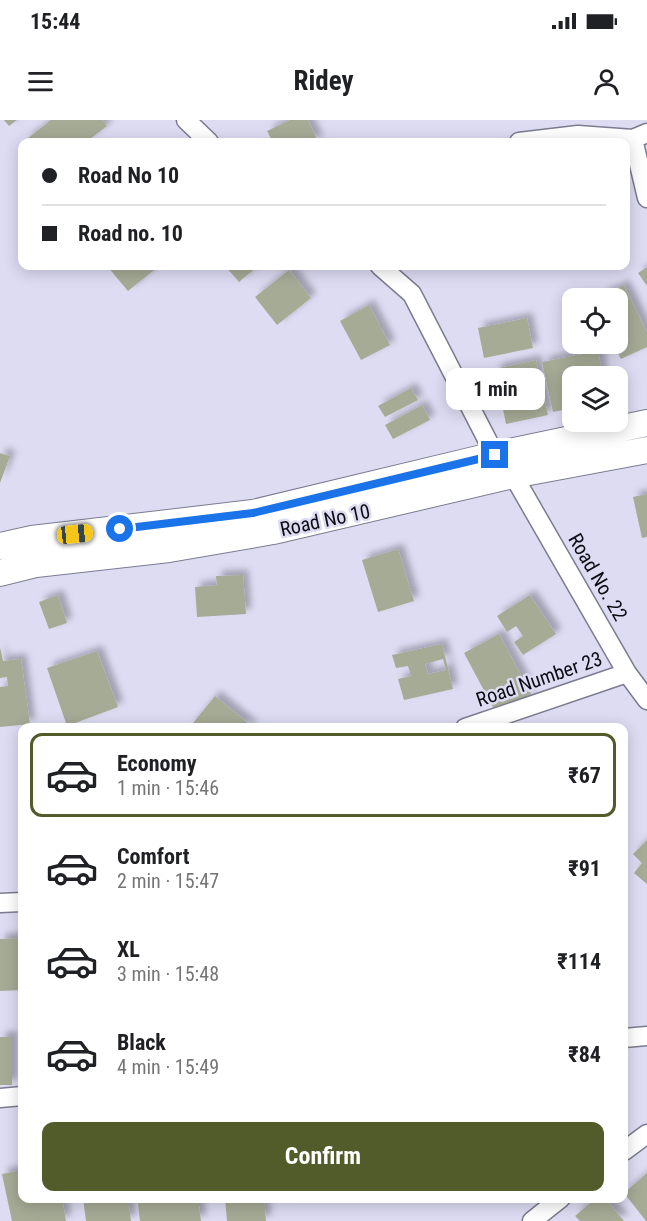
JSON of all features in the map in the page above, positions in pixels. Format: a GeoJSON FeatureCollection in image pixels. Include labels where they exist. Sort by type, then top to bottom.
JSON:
{"type":"FeatureCollection","features":[{"type":"Feature","properties":{"kind":"main road","name":"Road No 10"},"geometry":{"type":"LineString","coordinates":[[0,546],[32,539],[253,513],[495,455],[647,423]]}},
{"type":"Feature","properties":{"kind":"main road","name":"Road No 10"},"geometry":{"type":"LineString","coordinates":[[0,573],[36,564],[169,549],[273,531],[513,475],[647,450]]}},
{"type":"Feature","properties":{"kind":"street"},"geometry":{"type":"LineString","coordinates":[[186,120],[205,138]]}},
{"type":"Feature","properties":{"kind":"street"},"geometry":{"type":"LineString","coordinates":[[553,138],[578,135],[640,136],[647,198]]}},
{"type":"Feature","properties":{"kind":"street"},"geometry":{"type":"LineString","coordinates":[[385,270],[412,294],[495,455]]}},
{"type":"Feature","properties":{"kind":"street","name":"Road No. 22"},"geometry":{"type":"LineString","coordinates":[[513,475],[627,673],[647,700]]}},
{"type":"Feature","properties":{"kind":"street","name":"Road Number 23"},"geometry":{"type":"LineString","coordinates":[[480,723],[627,673]]}},
{"type":"Feature","properties":{"kind":"street"},"geometry":{"type":"LineString","coordinates":[[0,903],[18,902]]}},
{"type":"Feature","properties":{"kind":"street"},"geometry":{"type":"LineString","coordinates":[[628,1038],[647,1036]]}},
{"type":"Feature","properties":{"kind":"street"},"geometry":{"type":"LineString","coordinates":[[0,1098],[18,1096]]}},
{"type":"Feature","properties":{"kind":"street"},"geometry":{"type":"LineString","coordinates":[[628,1148],[647,1134]]}},
{"type":"Feature","properties":{"kind":"street"},"geometry":{"type":"LineString","coordinates":[[531,1221],[554,1203]]}},
{"type":"Feature","properties":{"kind":"building"},"geometry":{"type":"Polygon","coordinates":[[[4,120],[17,120],[9,126],[4,120]]]}},
{"type":"Feature","properties":{"kind":"building"},"geometry":{"type":"Polygon","coordinates":[[[51,120],[103,120],[107,126],[91,138],[28,138],[51,120]]]}},
{"type":"Feature","properties":{"kind":"building"},"geometry":{"type":"Polygon","coordinates":[[[290,120],[308,120],[316,138],[271,138],[267,131],[290,120]]]}},
{"type":"Feature","properties":{"kind":"building"},"geometry":{"type":"Polygon","coordinates":[[[647,267],[647,286],[638,273],[647,267]]]}},
{"type":"Feature","properties":{"kind":"building"},"geometry":{"type":"Polygon","coordinates":[[[110,270],[154,270],[128,291],[110,270]]]}},
{"type":"Feature","properties":{"kind":"building"},"geometry":{"type":"Polygon","coordinates":[[[228,270],[253,270],[239,282],[228,270]]]}},
{"type":"Feature","properties":{"kind":"building"},"geometry":{"type":"Polygon","coordinates":[[[289,270],[311,298],[277,325],[255,297],[289,270]]]}},
{"type":"Feature","properties":{"kind":"building"},"geometry":{"type":"Polygon","coordinates":[[[628,293],[647,332],[647,347],[621,359],[618,354],[628,354],[628,293]]]}},
{"type":"Feature","properties":{"kind":"building"},"geometry":{"type":"Polygon","coordinates":[[[369,305],[390,345],[361,360],[340,321],[369,305]]]}},
{"type":"Feature","properties":{"kind":"building"},"geometry":{"type":"Polygon","coordinates":[[[527,318],[533,348],[484,358],[478,328],[527,318]]]}},
{"type":"Feature","properties":{"kind":"building"},"geometry":{"type":"Polygon","coordinates":[[[583,354],[599,354],[601,366],[562,366],[562,410],[553,412],[542,362],[583,354]]]}},
{"type":"Feature","properties":{"kind":"building"},"geometry":{"type":"Polygon","coordinates":[[[536,360],[548,415],[506,424],[495,369],[536,360]]]}},
{"type":"Feature","properties":{"kind":"building"},"geometry":{"type":"Polygon","coordinates":[[[411,388],[418,400],[385,417],[378,406],[411,388]]]}},
{"type":"Feature","properties":{"kind":"building"},"geometry":{"type":"Polygon","coordinates":[[[422,405],[430,420],[393,439],[385,425],[422,405]]]}},
{"type":"Feature","properties":{"kind":"building"},"geometry":{"type":"Polygon","coordinates":[[[0,453],[10,456],[0,483],[0,453]]]}},
{"type":"Feature","properties":{"kind":"building"},"geometry":{"type":"Polygon","coordinates":[[[647,494],[647,537],[642,538],[633,497],[647,494]]]}},
{"type":"Feature","properties":{"kind":"building"},"geometry":{"type":"Polygon","coordinates":[[[398,549],[414,601],[378,612],[362,560],[398,549]]]}},
{"type":"Feature","properties":{"kind":"building"},"geometry":{"type":"Polygon","coordinates":[[[243,575],[246,614],[197,617],[195,587],[217,585],[216,576],[243,575]]]}},
{"type":"Feature","properties":{"kind":"building"},"geometry":{"type":"Polygon","coordinates":[[[58,595],[67,623],[49,629],[39,602],[58,595]]]}},
{"type":"Feature","properties":{"kind":"building"},"geometry":{"type":"Polygon","coordinates":[[[530,595],[556,634],[523,655],[514,642],[523,636],[516,626],[507,632],[497,616],[530,595]]]}},
{"type":"Feature","properties":{"kind":"building"},"geometry":{"type":"Polygon","coordinates":[[[499,634],[531,694],[496,713],[464,653],[499,634]]]}},
{"type":"Feature","properties":{"kind":"building"},"geometry":{"type":"Polygon","coordinates":[[[442,644],[453,689],[404,700],[398,679],[411,676],[408,666],[396,668],[392,655],[442,644]],[[443,659],[425,664],[428,674],[446,670],[443,659]]]}},
{"type":"Feature","properties":{"kind":"building"},"geometry":{"type":"Polygon","coordinates":[[[0,647],[3,661],[21,659],[30,723],[0,727],[0,687],[8,686],[7,677],[0,678],[0,647]]]}},
{"type":"Feature","properties":{"kind":"building"},"geometry":{"type":"Polygon","coordinates":[[[97,651],[118,707],[75,723],[66,723],[47,668],[97,651]]]}},
{"type":"Feature","properties":{"kind":"building"},"geometry":{"type":"Polygon","coordinates":[[[215,696],[248,723],[193,723],[215,696]]]}},
{"type":"Feature","properties":{"kind":"building"},"geometry":{"type":"Polygon","coordinates":[[[647,840],[647,884],[634,873],[642,863],[633,854],[647,840]]]}},
{"type":"Feature","properties":{"kind":"building"},"geometry":{"type":"Polygon","coordinates":[[[18,938],[18,990],[0,991],[0,939],[18,938]]]}},
{"type":"Feature","properties":{"kind":"building"},"geometry":{"type":"Polygon","coordinates":[[[0,1037],[12,1037],[12,1085],[0,1085],[0,1037]]]}},
{"type":"Feature","properties":{"kind":"building"},"geometry":{"type":"Polygon","coordinates":[[[18,1171],[18,1203],[63,1203],[66,1221],[12,1221],[2,1174],[18,1171]]]}},
{"type":"Feature","properties":{"kind":"building"},"geometry":{"type":"Polygon","coordinates":[[[647,1173],[647,1221],[628,1198],[628,1190],[647,1173]]]}},
{"type":"Feature","properties":{"kind":"building"},"geometry":{"type":"Polygon","coordinates":[[[84,1203],[129,1203],[131,1221],[86,1221],[84,1203]]]}},
{"type":"Feature","properties":{"kind":"building"},"geometry":{"type":"Polygon","coordinates":[[[138,1203],[199,1203],[201,1221],[140,1221],[138,1203]]]}},
{"type":"Feature","properties":{"kind":"building"},"geometry":{"type":"Polygon","coordinates":[[[225,1203],[264,1203],[266,1221],[227,1221],[225,1203]]]}},
{"type":"Feature","properties":{"kind":"building"},"geometry":{"type":"Polygon","coordinates":[[[590,1203],[609,1203],[624,1221],[580,1221],[575,1216],[590,1203]]]}},
{"type":"Feature","properties":{"kind":"route"},"geometry":{"type":"LineString","coordinates":[[120,529],[253,513],[495,455]]}}]}
